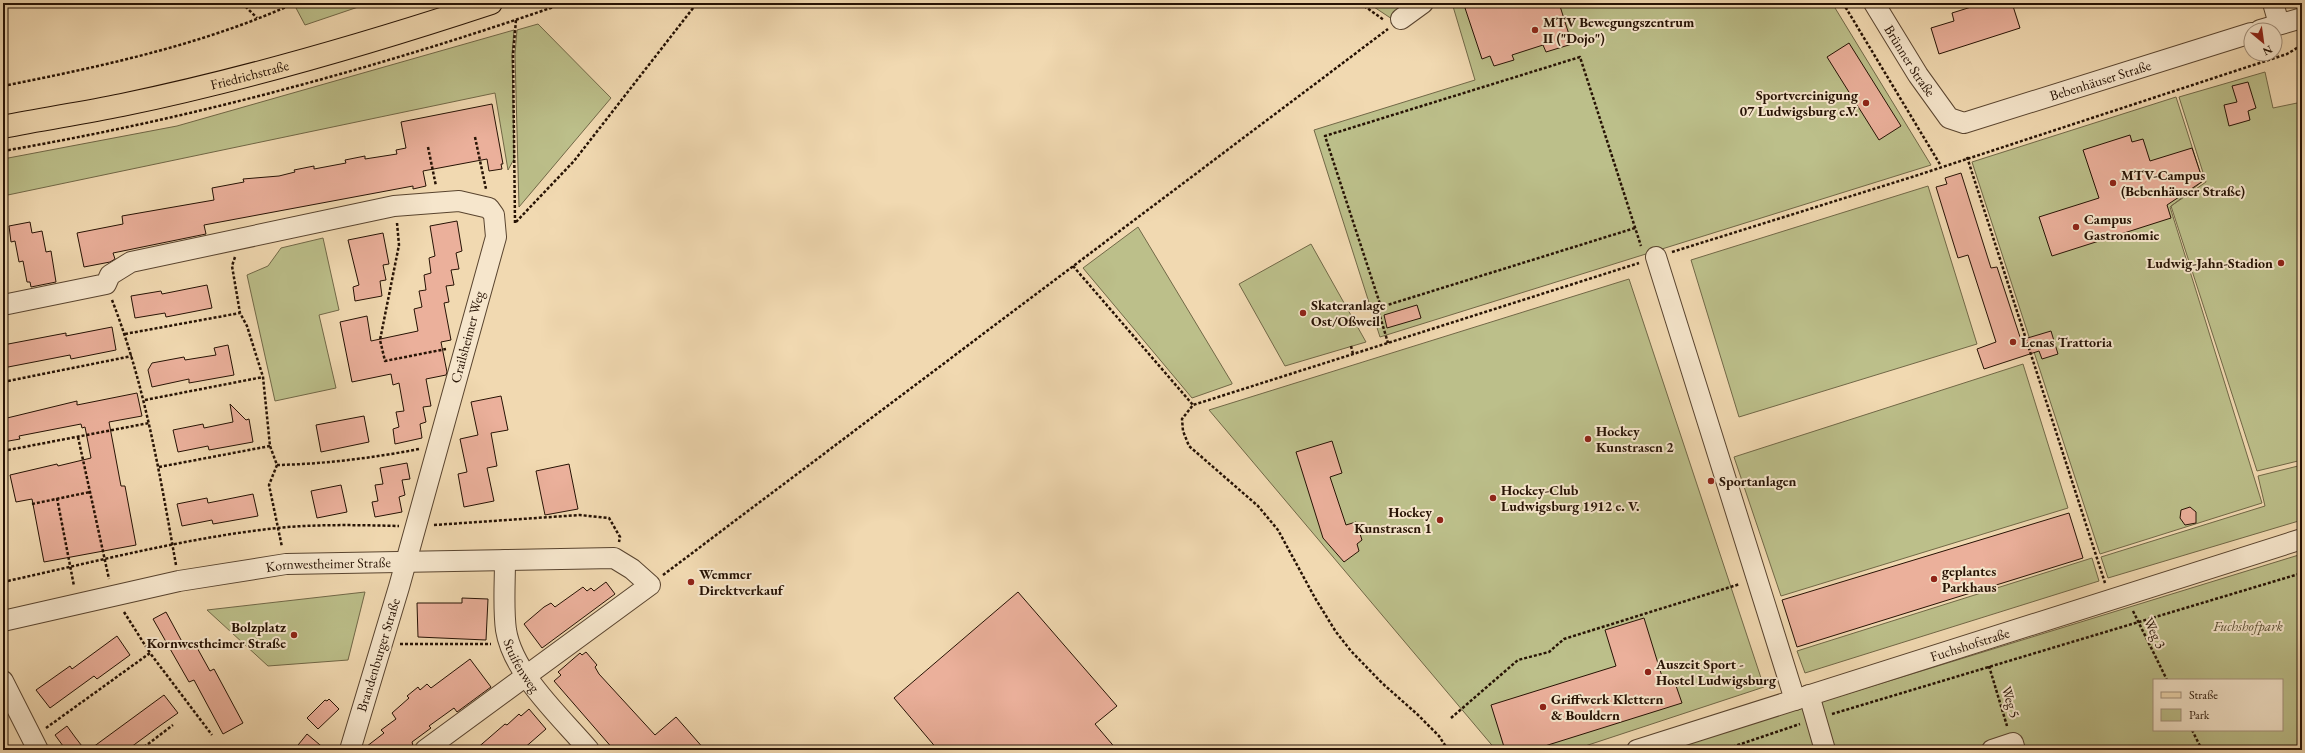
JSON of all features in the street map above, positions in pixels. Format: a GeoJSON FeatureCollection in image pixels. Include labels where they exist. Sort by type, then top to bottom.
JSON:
{"type":"FeatureCollection","features":[{"type":"Feature","properties":{"kind":"main road","name":"Friedrichstraße"},"geometry":{"type":"LineString","coordinates":[[3,127],[121,105],[226,81],[342,50],[491,3]]}},
{"type":"Feature","properties":{"kind":"street"},"geometry":{"type":"LineString","coordinates":[[1393,22],[1423,3]]}},
{"type":"Feature","properties":{"kind":"street","name":"Brünner Straße"},"geometry":{"type":"LineString","coordinates":[[1874,3],[1918,75],[1949,118]]}},
{"type":"Feature","properties":{"kind":"street"},"geometry":{"type":"LineString","coordinates":[[2273,3],[2278,22]]}},
{"type":"Feature","properties":{"kind":"street"},"geometry":{"type":"LineString","coordinates":[[2283,23],[2302,18]]}},
{"type":"Feature","properties":{"kind":"street","name":"Bebenhäuser Straße"},"geometry":{"type":"LineString","coordinates":[[1949,118],[1964,123],[1979,119],[2243,36]]}},
{"type":"Feature","properties":{"kind":"street"},"geometry":{"type":"LineString","coordinates":[[3,305],[106,284],[110,275],[131,262],[394,206],[439,201],[474,203],[490,208]]}},
{"type":"Feature","properties":{"kind":"street","name":"Crailsheimer Weg"},"geometry":{"type":"LineString","coordinates":[[406,560],[496,237],[494,215],[490,208]]}},
{"type":"Feature","properties":{"kind":"street"},"geometry":{"type":"LineString","coordinates":[[1651,259],[1802,698],[1816,719],[1826,750]]}},
{"type":"Feature","properties":{"kind":"street","name":"Fuchshofstraße"},"geometry":{"type":"LineString","coordinates":[[1637,750],[2302,539]]}},
{"type":"Feature","properties":{"kind":"street"},"geometry":{"type":"LineString","coordinates":[[425,750],[650,585],[632,569],[614,558]]}},
{"type":"Feature","properties":{"kind":"street","name":"Kornwestheimer Straße"},"geometry":{"type":"LineString","coordinates":[[3,621],[112,594],[178,581],[286,564],[406,560],[614,558]]}},
{"type":"Feature","properties":{"kind":"street","name":"Brandenburger Straße"},"geometry":{"type":"LineString","coordinates":[[350,750],[406,560]]}},
{"type":"Feature","properties":{"kind":"street","name":"Stuifenweg"},"geometry":{"type":"LineString","coordinates":[[505,560],[506,624],[509,641],[518,663],[588,750]]}},
{"type":"Feature","properties":{"kind":"street"},"geometry":{"type":"LineString","coordinates":[[3,681],[34,744]]}},
{"type":"Feature","properties":{"kind":"street"},"geometry":{"type":"LineString","coordinates":[[1992,750],[2014,747]]}},
{"type":"Feature","properties":{"kind":"path"},"geometry":{"type":"LineString","coordinates":[[242,3],[257,18]]}},
{"type":"Feature","properties":{"kind":"path"},"geometry":{"type":"LineString","coordinates":[[3,86],[102,66],[188,44],[295,3]]}},
{"type":"Feature","properties":{"kind":"path"},"geometry":{"type":"LineString","coordinates":[[496,237],[516,222],[574,161],[697,3]]}},
{"type":"Feature","properties":{"kind":"path"},"geometry":{"type":"LineString","coordinates":[[650,585],[1248,136],[1393,22],[1360,3]]}},
{"type":"Feature","properties":{"kind":"path"},"geometry":{"type":"LineString","coordinates":[[1843,3],[1941,166]]}},
{"type":"Feature","properties":{"kind":"path"},"geometry":{"type":"LineString","coordinates":[[516,20],[513,55],[516,222]]}},
{"type":"Feature","properties":{"kind":"path"},"geometry":{"type":"LineString","coordinates":[[1448,750],[1439,736],[1418,714],[1382,683],[1336,632],[1278,530],[1258,506],[1189,446],[1183,431],[1182,418],[1193,405],[2287,54],[2302,45]]}},
{"type":"Feature","properties":{"kind":"path"},"geometry":{"type":"LineString","coordinates":[[1388,343],[1380,313],[1381,307],[1325,136],[1580,57],[1635,228],[1651,259]]}},
{"type":"Feature","properties":{"kind":"path"},"geometry":{"type":"LineString","coordinates":[[475,137],[490,208]]}},
{"type":"Feature","properties":{"kind":"path"},"geometry":{"type":"LineString","coordinates":[[428,147],[439,201]]}},
{"type":"Feature","properties":{"kind":"path","name":"Weg 3"},"geometry":{"type":"LineString","coordinates":[[1966,157],[2118,597],[2138,621],[2167,679]]}},
{"type":"Feature","properties":{"kind":"path"},"geometry":{"type":"LineString","coordinates":[[394,206],[400,245],[380,340],[385,361],[465,346]]}},
{"type":"Feature","properties":{"kind":"path"},"geometry":{"type":"LineString","coordinates":[[1381,307],[1635,228]]}},
{"type":"Feature","properties":{"kind":"path"},"geometry":{"type":"LineString","coordinates":[[240,240],[232,266],[240,313],[248,326],[263,377],[270,446],[277,465],[269,485],[286,564]]}},
{"type":"Feature","properties":{"kind":"path"},"geometry":{"type":"LineString","coordinates":[[1073,266],[1193,405]]}},
{"type":"Feature","properties":{"kind":"path"},"geometry":{"type":"LineString","coordinates":[[106,284],[125,334],[145,400],[159,467],[178,581]]}},
{"type":"Feature","properties":{"kind":"path"},"geometry":{"type":"LineString","coordinates":[[125,334],[240,313]]}},
{"type":"Feature","properties":{"kind":"path"},"geometry":{"type":"LineString","coordinates":[[1351,346],[1353,354]]}},
{"type":"Feature","properties":{"kind":"path"},"geometry":{"type":"LineString","coordinates":[[3,382],[132,356]]}},
{"type":"Feature","properties":{"kind":"path"},"geometry":{"type":"LineString","coordinates":[[145,400],[263,377]]}},
{"type":"Feature","properties":{"kind":"path"},"geometry":{"type":"LineString","coordinates":[[3,451],[149,423]]}},
{"type":"Feature","properties":{"kind":"path"},"geometry":{"type":"LineString","coordinates":[[78,437],[112,594],[150,653],[212,735]]}},
{"type":"Feature","properties":{"kind":"path"},"geometry":{"type":"LineString","coordinates":[[277,465],[313,464],[348,458],[377,457],[438,445]]}},
{"type":"Feature","properties":{"kind":"path"},"geometry":{"type":"LineString","coordinates":[[159,467],[270,446]]}},
{"type":"Feature","properties":{"kind":"path"},"geometry":{"type":"LineString","coordinates":[[32,504],[90,492]]}},
{"type":"Feature","properties":{"kind":"path"},"geometry":{"type":"LineString","coordinates":[[57,498],[77,603]]}},
{"type":"Feature","properties":{"kind":"path"},"geometry":{"type":"LineString","coordinates":[[3,582],[172,544],[278,528],[349,525],[416,526],[580,515],[609,518],[620,537],[614,558]]}},
{"type":"Feature","properties":{"kind":"path"},"geometry":{"type":"LineString","coordinates":[[1723,750],[1816,719],[1989,666],[2302,573]]}},
{"type":"Feature","properties":{"kind":"path"},"geometry":{"type":"LineString","coordinates":[[1451,718],[1518,660],[1549,652],[1564,639],[1730,587]]}},
{"type":"Feature","properties":{"kind":"path"},"geometry":{"type":"LineString","coordinates":[[383,639],[394,644],[490,644],[509,641]]}},
{"type":"Feature","properties":{"kind":"path"},"geometry":{"type":"LineString","coordinates":[[34,744],[150,653]]}},
{"type":"Feature","properties":{"kind":"path","name":"Weg 5"},"geometry":{"type":"LineString","coordinates":[[1989,666],[2014,747]]}},
{"type":"Feature","properties":{"kind":"path"},"geometry":{"type":"LineString","coordinates":[[140,750],[173,725]]}},
{"type":"Feature","properties":{"kind":"path"},"geometry":{"type":"LineString","coordinates":[[2192,731],[2202,750]]}},
{"type":"Feature","properties":{"kind":"green space"},"geometry":{"type":"Polygon","coordinates":[[[300,3],[370,3],[305,25],[296,8],[300,3]]]}},
{"type":"Feature","properties":{"kind":"green space"},"geometry":{"type":"Polygon","coordinates":[[[1368,3],[1413,3],[1392,19],[1368,3]]]}},
{"type":"Feature","properties":{"kind":"green space"},"geometry":{"type":"Polygon","coordinates":[[[1452,3],[1832,3],[1931,165],[1380,337],[1314,130],[1475,80],[1452,3]]]}},
{"type":"Feature","properties":{"kind":"green space"},"geometry":{"type":"Polygon","coordinates":[[[538,24],[611,98],[519,207],[515,54],[517,30],[538,24]]]}},
{"type":"Feature","properties":{"kind":"green space"},"geometry":{"type":"Polygon","coordinates":[[[514,30],[512,54],[514,159],[508,170],[495,93],[3,196],[3,159],[177,126],[514,30]]]}},
{"type":"Feature","properties":{"kind":"green space","name":"Ludwig-Jahn-Stadion"},"geometry":{"type":"Polygon","coordinates":[[[2265,72],[2273,108],[2302,102],[2302,460],[2257,471],[2171,206],[2206,182],[2179,97],[2265,72]]]}},
{"type":"Feature","properties":{"kind":"green space"},"geometry":{"type":"Polygon","coordinates":[[[2176,97],[2203,181],[2170,207],[2262,503],[2100,554],[1972,162],[2176,97]]]}},
{"type":"Feature","properties":{"kind":"green space"},"geometry":{"type":"Polygon","coordinates":[[[1928,186],[1977,344],[1739,417],[1691,260],[1928,186]]]}},
{"type":"Feature","properties":{"kind":"green space"},"geometry":{"type":"Polygon","coordinates":[[[1138,227],[1232,384],[1192,398],[1083,268],[1138,227]]]}},
{"type":"Feature","properties":{"kind":"green space"},"geometry":{"type":"Polygon","coordinates":[[[323,238],[339,310],[319,315],[336,388],[275,401],[247,275],[268,266],[281,248],[323,238]]]}},
{"type":"Feature","properties":{"kind":"green space","name":"Skateranlage Ost/Oßweil"},"geometry":{"type":"Polygon","coordinates":[[[1311,244],[1366,342],[1285,366],[1239,284],[1311,244]]]}},
{"type":"Feature","properties":{"kind":"green space","name":"Hockey-Club Ludwigsburg 1912 e. V."},"geometry":{"type":"Polygon","coordinates":[[[1629,279],[1764,687],[1573,750],[1496,750],[1209,410],[1629,279]]]}},
{"type":"Feature","properties":{"kind":"green space"},"geometry":{"type":"Polygon","coordinates":[[[2023,364],[2068,508],[1781,596],[1734,457],[2023,364]]]}},
{"type":"Feature","properties":{"kind":"green space"},"geometry":{"type":"Polygon","coordinates":[[[2302,465],[2302,520],[2108,578],[2101,557],[2265,506],[2258,476],[2302,465]]]}},
{"type":"Feature","properties":{"kind":"green space","name":"Fuchshofpark"},"geometry":{"type":"Polygon","coordinates":[[[2302,554],[2302,750],[1666,750],[1710,736],[2302,554]]]}},
{"type":"Feature","properties":{"kind":"green space"},"geometry":{"type":"Polygon","coordinates":[[[2092,558],[2099,581],[1805,673],[1797,651],[2092,558]]]}},
{"type":"Feature","properties":{"kind":"green space","name":"Bolzplatz Kornwestheimer Straße"},"geometry":{"type":"Polygon","coordinates":[[[365,592],[348,660],[268,666],[207,610],[365,592]]]}},
{"type":"Feature","properties":{"kind":"building","name":"MTV Bewegungszentrum II (\"Dojo\")"},"geometry":{"type":"Polygon","coordinates":[[[1480,3],[1559,3],[1572,44],[1546,52],[1543,45],[1512,55],[1514,60],[1494,66],[1490,56],[1482,59],[1465,8],[1480,3]]]}},
{"type":"Feature","properties":{"kind":"building"},"geometry":{"type":"Polygon","coordinates":[[[1984,3],[2012,3],[2020,28],[1939,54],[1931,28],[1954,21],[1952,13],[1984,3]]]}},
{"type":"Feature","properties":{"kind":"building"},"geometry":{"type":"Polygon","coordinates":[[[1849,43],[1901,126],[1879,140],[1827,57],[1849,43]]]}},
{"type":"Feature","properties":{"kind":"building"},"geometry":{"type":"Polygon","coordinates":[[[2248,82],[2256,108],[2248,111],[2250,120],[2229,126],[2224,105],[2237,102],[2232,86],[2248,82]]]}},
{"type":"Feature","properties":{"kind":"building"},"geometry":{"type":"Polygon","coordinates":[[[492,104],[503,164],[501,164],[502,169],[489,171],[487,159],[423,171],[426,186],[413,189],[413,186],[204,225],[206,234],[113,253],[115,259],[110,262],[84,267],[77,233],[123,224],[122,216],[214,200],[212,188],[244,182],[243,179],[279,176],[295,172],[294,170],[314,166],[314,169],[346,163],[345,160],[365,156],[365,159],[397,154],[396,150],[406,148],[401,122],[492,104]]]}},
{"type":"Feature","properties":{"kind":"building"},"geometry":{"type":"Polygon","coordinates":[[[2130,135],[2132,142],[2143,139],[2150,161],[2192,148],[2203,181],[2167,205],[2171,218],[2052,256],[2039,217],[2099,198],[2083,150],[2130,135]]]}},
{"type":"Feature","properties":{"kind":"building"},"geometry":{"type":"Polygon","coordinates":[[[1961,173],[1991,268],[1997,267],[2021,340],[2051,331],[2058,354],[2042,359],[2039,351],[1984,369],[1977,349],[1996,342],[1968,255],[1958,258],[1936,187],[1947,184],[1945,178],[1961,173]]]}},
{"type":"Feature","properties":{"kind":"building"},"geometry":{"type":"Polygon","coordinates":[[[457,221],[462,251],[456,253],[459,269],[451,270],[454,285],[446,286],[449,302],[444,303],[451,340],[441,342],[447,372],[446,375],[426,379],[431,406],[423,407],[426,422],[420,424],[422,438],[395,444],[393,429],[399,427],[396,412],[404,411],[399,383],[393,385],[391,374],[352,382],[340,322],[367,316],[371,341],[418,331],[414,309],[422,307],[419,291],[426,290],[424,275],[431,273],[429,258],[435,256],[430,226],[457,221]]]}},
{"type":"Feature","properties":{"kind":"building"},"geometry":{"type":"Polygon","coordinates":[[[30,222],[32,233],[42,231],[46,252],[51,251],[56,282],[31,287],[30,282],[27,282],[23,261],[19,262],[15,241],[11,242],[9,226],[30,222]]]}},
{"type":"Feature","properties":{"kind":"building"},"geometry":{"type":"Polygon","coordinates":[[[383,233],[389,264],[383,265],[386,280],[380,281],[382,296],[355,301],[353,287],[359,285],[348,240],[383,233]]]}},
{"type":"Feature","properties":{"kind":"building"},"geometry":{"type":"Polygon","coordinates":[[[207,285],[212,308],[166,317],[165,313],[135,318],[131,296],[161,291],[162,294],[207,285]]]}},
{"type":"Feature","properties":{"kind":"building"},"geometry":{"type":"Polygon","coordinates":[[[1417,305],[1421,318],[1387,328],[1384,315],[1417,305]]]}},
{"type":"Feature","properties":{"kind":"building"},"geometry":{"type":"Polygon","coordinates":[[[112,327],[116,350],[71,359],[70,355],[3,368],[3,345],[66,333],[66,336],[112,327]]]}},
{"type":"Feature","properties":{"kind":"building"},"geometry":{"type":"Polygon","coordinates":[[[228,345],[234,375],[189,383],[189,379],[152,387],[148,370],[152,363],[184,357],[185,360],[216,355],[214,348],[228,345]]]}},
{"type":"Feature","properties":{"kind":"building"},"geometry":{"type":"Polygon","coordinates":[[[137,393],[142,416],[109,422],[121,486],[125,486],[136,545],[44,562],[32,499],[16,502],[10,475],[91,458],[85,427],[82,428],[81,424],[19,436],[20,439],[3,442],[3,419],[77,401],[77,405],[137,393]]]}},
{"type":"Feature","properties":{"kind":"building"},"geometry":{"type":"Polygon","coordinates":[[[501,396],[508,430],[491,433],[497,466],[487,468],[494,501],[464,507],[458,474],[467,472],[460,439],[478,435],[471,402],[501,396]]]}},
{"type":"Feature","properties":{"kind":"building"},"geometry":{"type":"Polygon","coordinates":[[[230,404],[246,420],[249,419],[253,442],[209,450],[208,446],[178,452],[173,430],[203,424],[204,428],[233,422],[230,404]]]}},
{"type":"Feature","properties":{"kind":"building"},"geometry":{"type":"Polygon","coordinates":[[[364,416],[369,442],[321,452],[316,425],[364,416]]]}},
{"type":"Feature","properties":{"kind":"building"},"geometry":{"type":"Polygon","coordinates":[[[1332,441],[1342,473],[1330,477],[1346,525],[1356,522],[1362,540],[1357,544],[1359,551],[1344,562],[1323,538],[1296,452],[1332,441]]]}},
{"type":"Feature","properties":{"kind":"building"},"geometry":{"type":"Polygon","coordinates":[[[407,463],[410,479],[402,480],[405,495],[399,497],[402,512],[375,517],[372,502],[378,501],[375,485],[383,484],[380,468],[407,463]]]}},
{"type":"Feature","properties":{"kind":"building"},"geometry":{"type":"Polygon","coordinates":[[[569,464],[578,509],[545,515],[536,471],[569,464]]]}},
{"type":"Feature","properties":{"kind":"building"},"geometry":{"type":"Polygon","coordinates":[[[341,485],[347,512],[317,518],[311,491],[341,485]]]}},
{"type":"Feature","properties":{"kind":"building"},"geometry":{"type":"Polygon","coordinates":[[[253,494],[258,516],[213,524],[212,520],[182,526],[177,504],[207,498],[208,503],[253,494]]]}},
{"type":"Feature","properties":{"kind":"building"},"geometry":{"type":"Polygon","coordinates":[[[2190,507],[2196,512],[2196,523],[2185,525],[2180,518],[2181,510],[2190,507]]]}},
{"type":"Feature","properties":{"kind":"building","name":"geplantes Parkhaus"},"geometry":{"type":"Polygon","coordinates":[[[2069,513],[2083,558],[1797,647],[1782,600],[2069,513]]]}},
{"type":"Feature","properties":{"kind":"building"},"geometry":{"type":"Polygon","coordinates":[[[606,582],[615,594],[542,648],[524,624],[551,603],[555,607],[583,587],[587,591],[591,588],[594,591],[606,582]]]}},
{"type":"Feature","properties":{"kind":"building"},"geometry":{"type":"Polygon","coordinates":[[[1018,592],[1117,706],[1095,724],[1117,750],[938,750],[894,698],[1018,592]]]}},
{"type":"Feature","properties":{"kind":"building"},"geometry":{"type":"Polygon","coordinates":[[[462,598],[488,599],[486,640],[418,637],[417,603],[462,603],[462,598]]]}},
{"type":"Feature","properties":{"kind":"building"},"geometry":{"type":"Polygon","coordinates":[[[166,612],[186,649],[195,644],[210,671],[214,669],[243,723],[223,734],[194,680],[189,682],[153,619],[166,612]]]}},
{"type":"Feature","properties":{"kind":"building"},"geometry":{"type":"Polygon","coordinates":[[[1644,618],[1664,683],[1674,680],[1682,703],[1532,750],[1505,750],[1491,705],[1616,666],[1605,630],[1644,618]]]}},
{"type":"Feature","properties":{"kind":"building"},"geometry":{"type":"Polygon","coordinates":[[[117,636],[130,655],[97,679],[94,676],[50,708],[36,690],[70,666],[72,669],[117,636]]]}},
{"type":"Feature","properties":{"kind":"building"},"geometry":{"type":"Polygon","coordinates":[[[586,652],[597,665],[595,667],[599,674],[655,735],[676,717],[705,750],[614,750],[554,681],[561,675],[558,672],[580,653],[582,655],[586,652]]]}},
{"type":"Feature","properties":{"kind":"building"},"geometry":{"type":"Polygon","coordinates":[[[470,659],[491,687],[457,712],[454,708],[429,726],[431,728],[412,742],[414,750],[362,750],[384,733],[381,730],[396,719],[392,713],[409,698],[407,696],[418,687],[420,690],[427,684],[431,688],[470,659]]]}},
{"type":"Feature","properties":{"kind":"building"},"geometry":{"type":"Polygon","coordinates":[[[164,695],[178,713],[127,750],[89,750],[164,695]]]}},
{"type":"Feature","properties":{"kind":"building"},"geometry":{"type":"Polygon","coordinates":[[[329,699],[339,709],[318,729],[307,718],[325,700],[327,701],[329,699]]]}},
{"type":"Feature","properties":{"kind":"building"},"geometry":{"type":"Polygon","coordinates":[[[529,709],[546,729],[522,750],[475,750],[505,724],[507,725],[519,714],[521,716],[529,709]]]}},
{"type":"Feature","properties":{"kind":"building"},"geometry":{"type":"Polygon","coordinates":[[[67,726],[85,750],[66,750],[55,735],[67,726]]]}},
{"type":"Feature","properties":{"kind":"building"},"geometry":{"type":"Polygon","coordinates":[[[307,734],[326,750],[294,750],[307,734]]]}},
{"type":"Feature","properties":{"kind":"place","name":"MTV Bewegungszentrum II (\"Dojo\")"},"geometry":{"type":"Point","coordinates":[1535,30]}},
{"type":"Feature","properties":{"kind":"place","name":"Sportvereinigung 07 Ludwigsburg e.V."},"geometry":{"type":"Point","coordinates":[1866,103]}},
{"type":"Feature","properties":{"kind":"place","name":"MTV-Campus (Bebenhäuser Straße)"},"geometry":{"type":"Point","coordinates":[2113,183]}},
{"type":"Feature","properties":{"kind":"place","name":"Campus Gastronomie"},"geometry":{"type":"Point","coordinates":[2076,227]}},
{"type":"Feature","properties":{"kind":"place","name":"Ludwig-Jahn-Stadion"},"geometry":{"type":"Point","coordinates":[2281,263]}},
{"type":"Feature","properties":{"kind":"place","name":"Skateranlage Ost/Oßweil"},"geometry":{"type":"Point","coordinates":[1303,313]}},
{"type":"Feature","properties":{"kind":"place","name":"Lenas Trattoria"},"geometry":{"type":"Point","coordinates":[2013,342]}},
{"type":"Feature","properties":{"kind":"place","name":"Hockey Kunstrasen 2"},"geometry":{"type":"Point","coordinates":[1588,439]}},
{"type":"Feature","properties":{"kind":"place","name":"Sportanlagen"},"geometry":{"type":"Point","coordinates":[1711,481]}},
{"type":"Feature","properties":{"kind":"place","name":"Hockey-Club Ludwigsburg 1912 e. V."},"geometry":{"type":"Point","coordinates":[1493,498]}},
{"type":"Feature","properties":{"kind":"place","name":"Hockey Kunstrasen 1"},"geometry":{"type":"Point","coordinates":[1440,520]}},
{"type":"Feature","properties":{"kind":"place","name":"geplantes Parkhaus"},"geometry":{"type":"Point","coordinates":[1934,579]}},
{"type":"Feature","properties":{"kind":"place","name":"Wemmer Direktverkauf"},"geometry":{"type":"Point","coordinates":[691,582]}},
{"type":"Feature","properties":{"kind":"place","name":"Bolzplatz Kornwestheimer Straße"},"geometry":{"type":"Point","coordinates":[294,635]}},
{"type":"Feature","properties":{"kind":"place","name":"Auszeit Sport - Hostel Ludwigsburg"},"geometry":{"type":"Point","coordinates":[1648,672]}},
{"type":"Feature","properties":{"kind":"place","name":"Griffwerk Klettern & Bouldern"},"geometry":{"type":"Point","coordinates":[1543,707]}}]}
